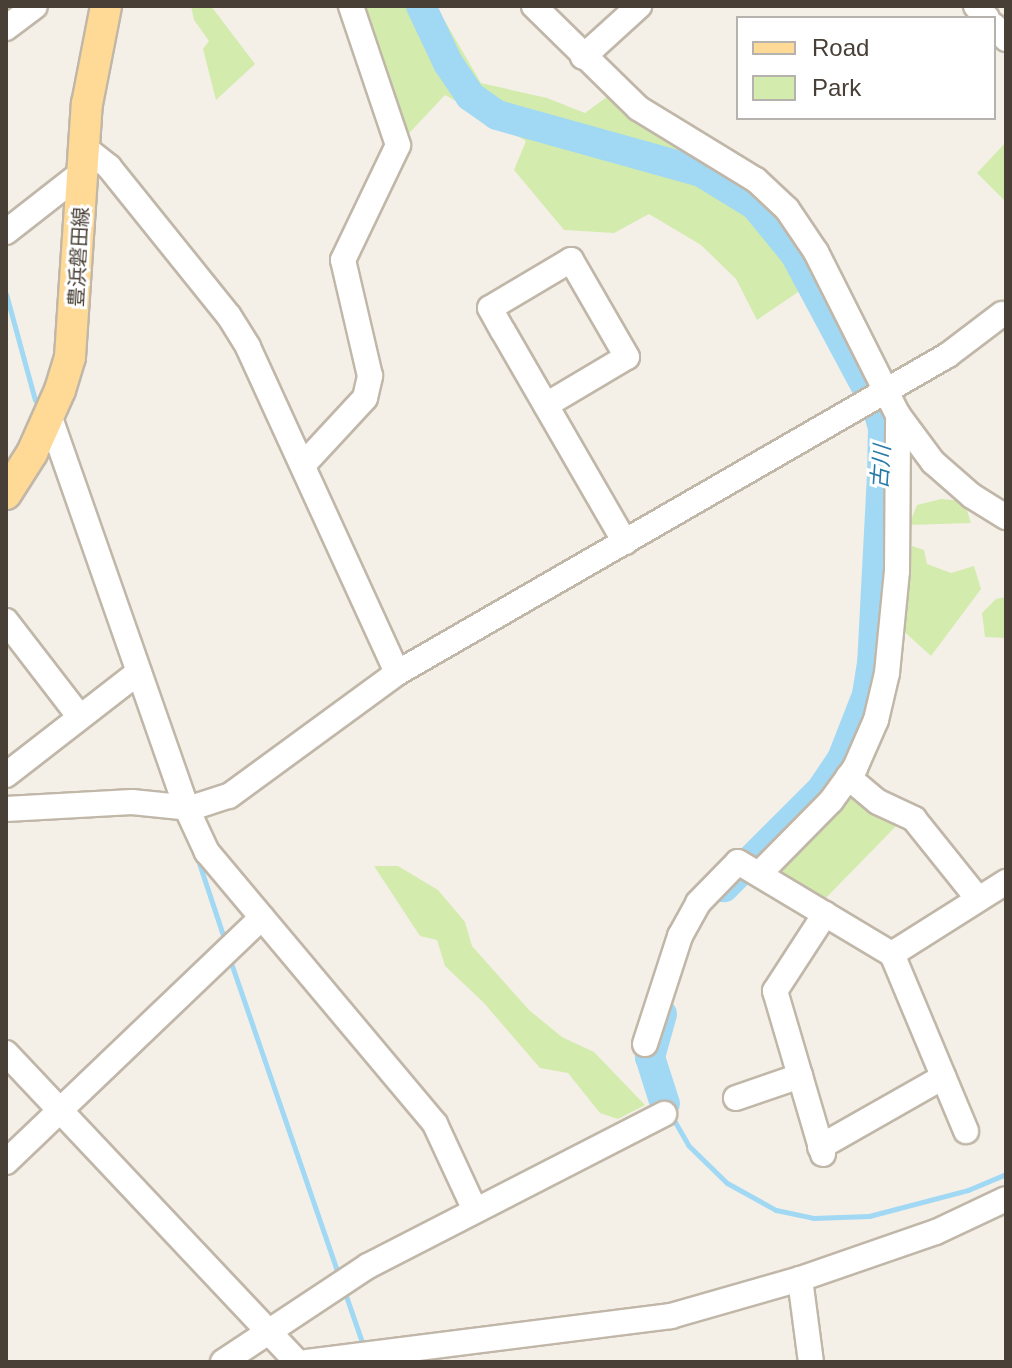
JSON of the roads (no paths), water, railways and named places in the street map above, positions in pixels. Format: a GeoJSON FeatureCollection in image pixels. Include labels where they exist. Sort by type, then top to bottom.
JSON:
{"type":"FeatureCollection","features":[{"type":"Feature","properties":{"kind":"main road","name":"豊浜磐田線"},"geometry":{"type":"LineString","coordinates":[[6,494],[32,453],[60,390],[71,345],[87,104],[106,6]]}},
{"type":"Feature","properties":{"kind":"street"},"geometry":{"type":"LineString","coordinates":[[6,28],[35,6]]}},
{"type":"Feature","properties":{"kind":"street"},"geometry":{"type":"LineString","coordinates":[[303,465],[365,398],[370,376],[343,260],[398,145],[351,6]]}},
{"type":"Feature","properties":{"kind":"street"},"geometry":{"type":"LineString","coordinates":[[534,6],[638,108],[756,180],[787,209],[816,252],[898,415],[933,462],[972,496],[1006,517]]}},
{"type":"Feature","properties":{"kind":"street"},"geometry":{"type":"LineString","coordinates":[[583,57],[639,6]]}},
{"type":"Feature","properties":{"kind":"street"},"geometry":{"type":"LineString","coordinates":[[6,232],[84,159],[109,167],[229,316],[248,347],[397,673]]}},
{"type":"Feature","properties":{"kind":"street"},"geometry":{"type":"LineString","coordinates":[[546,405],[627,357],[571,260],[490,308],[625,542]]}},
{"type":"Feature","properties":{"kind":"street"},"geometry":{"type":"LineString","coordinates":[[6,809],[132,802],[186,807],[229,796],[256,780],[397,673],[886,392],[948,355],[1002,314]]}},
{"type":"Feature","properties":{"kind":"street"},"geometry":{"type":"LineString","coordinates":[[49,415],[186,807],[207,852],[435,1124],[475,1210]]}},
{"type":"Feature","properties":{"kind":"street"},"geometry":{"type":"LineString","coordinates":[[759,874],[831,801],[848,777],[876,720],[887,673],[897,571],[898,415]]}},
{"type":"Feature","properties":{"kind":"street"},"geometry":{"type":"LineString","coordinates":[[6,621],[80,717]]}},
{"type":"Feature","properties":{"kind":"street"},"geometry":{"type":"LineString","coordinates":[[6,775],[139,672]]}},
{"type":"Feature","properties":{"kind":"street"},"geometry":{"type":"LineString","coordinates":[[848,777],[878,802],[914,819],[978,899]]}},
{"type":"Feature","properties":{"kind":"street"},"geometry":{"type":"LineString","coordinates":[[645,1044],[662,982],[680,936],[698,903],[738,862],[892,954],[966,1131]]}},
{"type":"Feature","properties":{"kind":"street"},"geometry":{"type":"LineString","coordinates":[[892,954],[1006,882]]}},
{"type":"Feature","properties":{"kind":"street"},"geometry":{"type":"LineString","coordinates":[[825,914],[775,991],[822,1151],[943,1077]]}},
{"type":"Feature","properties":{"kind":"street"},"geometry":{"type":"LineString","coordinates":[[6,1162],[262,917]]}},
{"type":"Feature","properties":{"kind":"street"},"geometry":{"type":"LineString","coordinates":[[6,1053],[297,1362]]}},
{"type":"Feature","properties":{"kind":"street"},"geometry":{"type":"LineString","coordinates":[[736,1098],[800,1076]]}},
{"type":"Feature","properties":{"kind":"street"},"geometry":{"type":"LineString","coordinates":[[223,1362],[340,1284],[475,1210],[664,1114]]}},
{"type":"Feature","properties":{"kind":"street"},"geometry":{"type":"LineString","coordinates":[[307,1362],[372,1358],[671,1316],[800,1279],[936,1232],[1006,1199]]}},
{"type":"Feature","properties":{"kind":"street"},"geometry":{"type":"LineString","coordinates":[[800,1279],[811,1362]]}},
{"type":"Feature","properties":{"kind":"waterway","name":"古川"},"geometry":{"type":"LineString","coordinates":[[421,6],[448,63],[470,96],[497,115],[701,172],[755,205],[795,254],[877,407],[883,428],[882,475],[872,663],[867,695],[842,759],[822,789],[724,887]]}},
{"type":"Feature","properties":{"kind":"waterway"},"geometry":{"type":"LineString","coordinates":[[6,294],[35,400]]}},
{"type":"Feature","properties":{"kind":"waterway"},"geometry":{"type":"LineString","coordinates":[[196,854],[226,944]]}},
{"type":"Feature","properties":{"kind":"waterway"},"geometry":{"type":"LineString","coordinates":[[229,957],[339,1277]]}},
{"type":"Feature","properties":{"kind":"waterway","name":"古川"},"geometry":{"type":"LineString","coordinates":[[662,1014],[650,1057],[665,1104]]}},
{"type":"Feature","properties":{"kind":"waterway"},"geometry":{"type":"LineString","coordinates":[[671,1115],[688,1145],[727,1183],[776,1210],[813,1218],[869,1216],[968,1190],[1006,1174]]}},
{"type":"Feature","properties":{"kind":"waterway"},"geometry":{"type":"LineString","coordinates":[[344,1290],[364,1348]]}}]}
